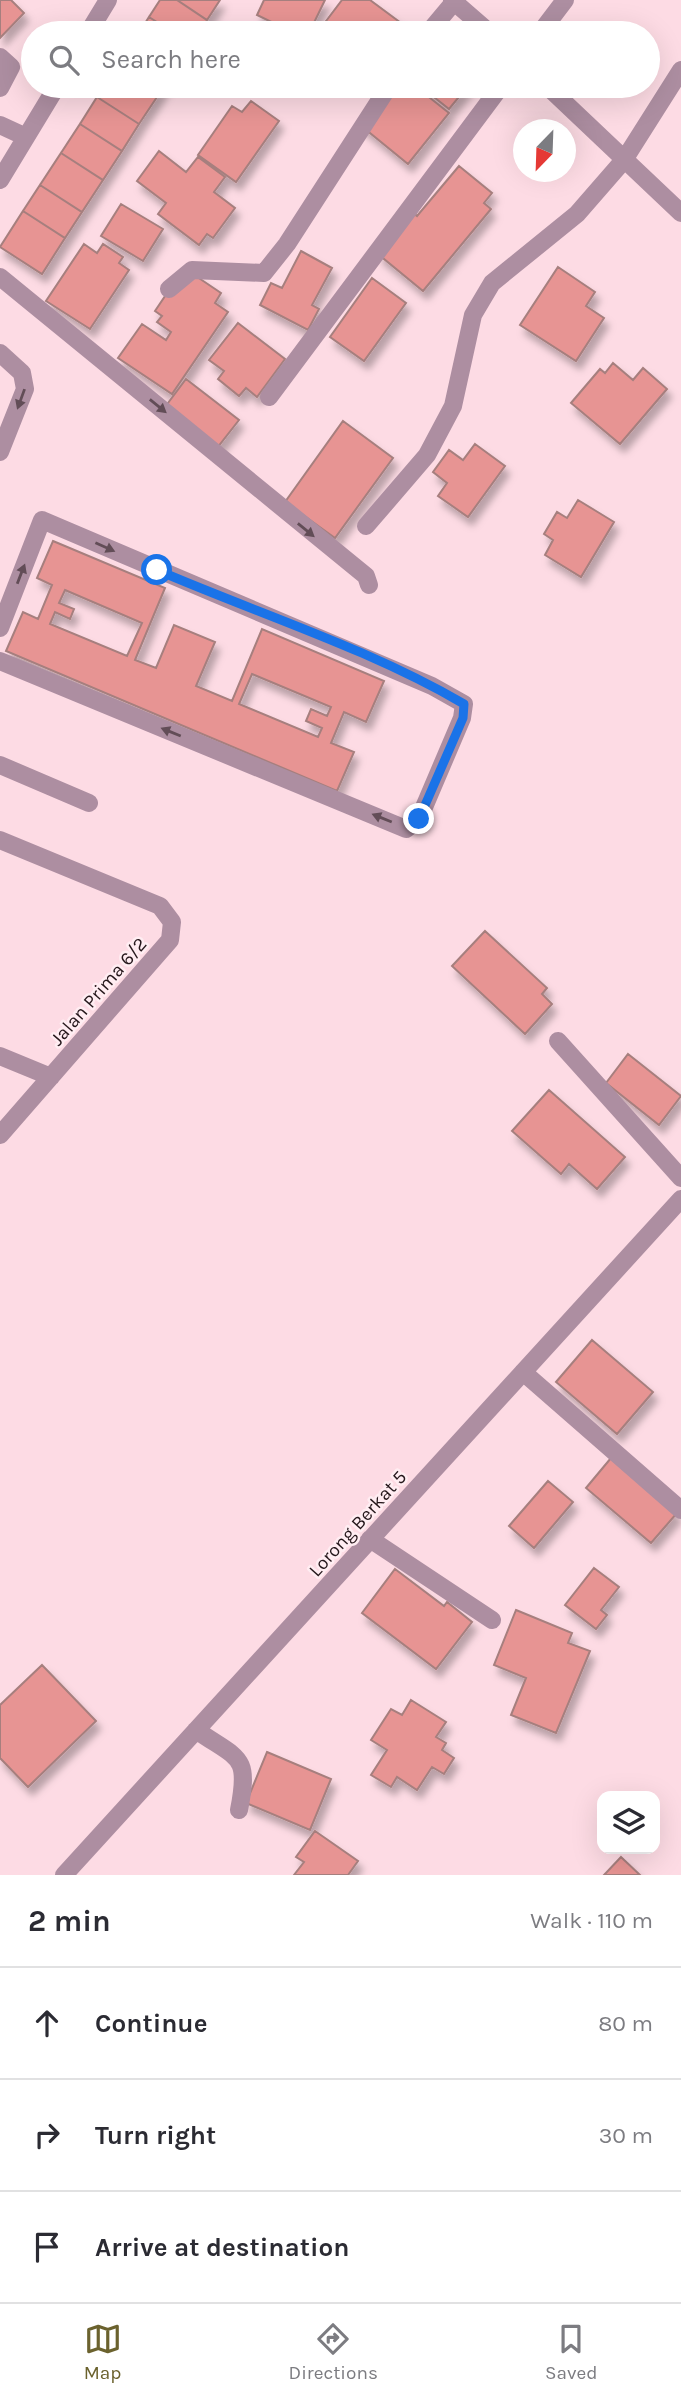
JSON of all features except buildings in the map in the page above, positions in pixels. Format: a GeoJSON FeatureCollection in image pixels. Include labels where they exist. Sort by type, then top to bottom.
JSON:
{"type":"FeatureCollection","features":[{"type":"Feature","properties":{"kind":"street"},"geometry":{"type":"LineString","coordinates":[[95,21],[108,0]]}},
{"type":"Feature","properties":{"kind":"street"},"geometry":{"type":"LineString","coordinates":[[549,21],[565,0]]}},
{"type":"Feature","properties":{"kind":"street"},"geometry":{"type":"LineString","coordinates":[[437,21],[453,1],[476,21]]}},
{"type":"Feature","properties":{"kind":"street"},"geometry":{"type":"LineString","coordinates":[[0,57],[11,67],[0,88]]}},
{"type":"Feature","properties":{"kind":"street"},"geometry":{"type":"LineString","coordinates":[[366,526],[427,455],[453,406],[473,315],[492,283],[577,214],[624,160],[681,70]]}},
{"type":"Feature","properties":{"kind":"street"},"geometry":{"type":"LineString","coordinates":[[0,180],[50,98]]}},
{"type":"Feature","properties":{"kind":"street"},"geometry":{"type":"LineString","coordinates":[[169,289],[192,270],[232,274],[264,272],[287,244],[381,98]]}},
{"type":"Feature","properties":{"kind":"street"},"geometry":{"type":"LineString","coordinates":[[269,397],[492,98]]}},
{"type":"Feature","properties":{"kind":"street"},"geometry":{"type":"LineString","coordinates":[[559,98],[681,213]]}},
{"type":"Feature","properties":{"kind":"street"},"geometry":{"type":"LineString","coordinates":[[0,125],[26,136]]}},
{"type":"Feature","properties":{"kind":"street"},"geometry":{"type":"LineString","coordinates":[[0,276],[104,364],[366,576],[369,585]]}},
{"type":"Feature","properties":{"kind":"street"},"geometry":{"type":"LineString","coordinates":[[0,353],[22,373],[25,389],[0,452]]}},
{"type":"Feature","properties":{"kind":"street"},"geometry":{"type":"LineString","coordinates":[[0,628],[42,520],[432,686],[464,704],[463,718],[419,819],[406,829],[0,661]]}},
{"type":"Feature","properties":{"kind":"street"},"geometry":{"type":"LineString","coordinates":[[0,765],[89,803]]}},
{"type":"Feature","properties":{"kind":"street","name":"Jalan Prima 6/2"},"geometry":{"type":"LineString","coordinates":[[0,840],[160,906],[172,922],[170,940],[0,1135]]}},
{"type":"Feature","properties":{"kind":"street"},"geometry":{"type":"LineString","coordinates":[[558,1041],[681,1178]]}},
{"type":"Feature","properties":{"kind":"street"},"geometry":{"type":"LineString","coordinates":[[0,1056],[51,1077]]}},
{"type":"Feature","properties":{"kind":"street","name":"Lorong Berkat 5"},"geometry":{"type":"LineString","coordinates":[[64,1875],[681,1199]]}},
{"type":"Feature","properties":{"kind":"street"},"geometry":{"type":"LineString","coordinates":[[523,1372],[681,1510]]}},
{"type":"Feature","properties":{"kind":"street"},"geometry":{"type":"LineString","coordinates":[[370,1539],[492,1620]]}},
{"type":"Feature","properties":{"kind":"street"},"geometry":{"type":"LineString","coordinates":[[196,1730],[239,1760],[245,1777],[239,1810]]}},
{"type":"Feature","properties":{"kind":"route"},"geometry":{"type":"LineString","coordinates":[[157,570],[344,647],[432,686],[464,704],[463,718],[419,819]]}}]}
